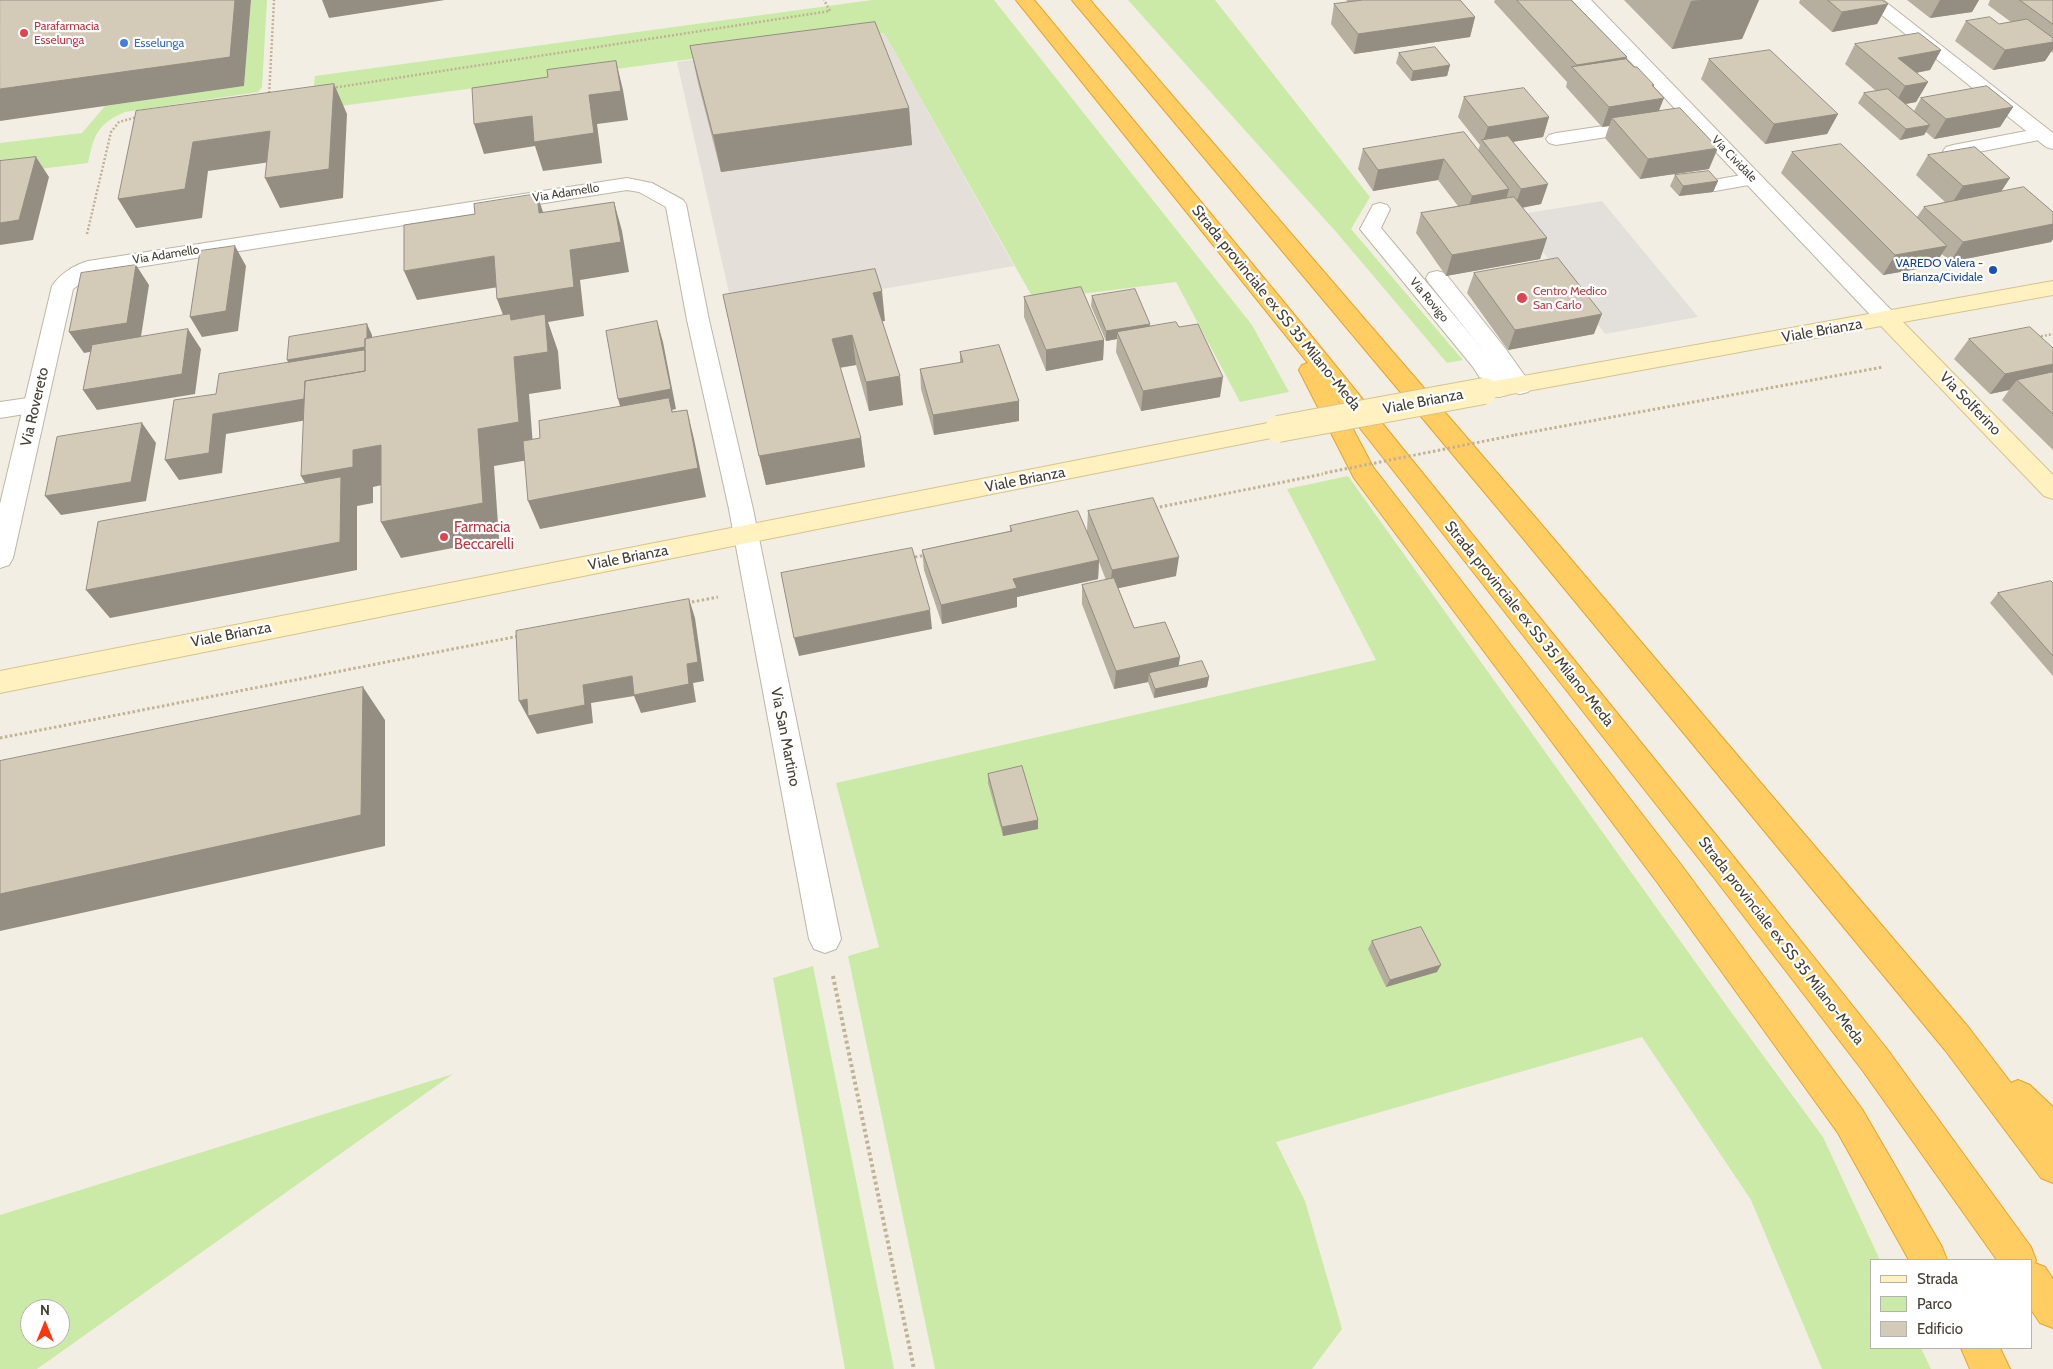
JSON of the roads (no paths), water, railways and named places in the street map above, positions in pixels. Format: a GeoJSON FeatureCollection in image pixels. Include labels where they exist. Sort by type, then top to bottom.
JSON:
{"type":"FeatureCollection","features":[{"type":"Feature","properties":{"kind":"highway","name":"Strada provinciale ex SS 35 Milano-Meda"},"geometry":{"type":"LineString","coordinates":[[1025,0],[1284,317],[1720,863],[1869,1053],[2017,1259]]}},
{"type":"Feature","properties":{"kind":"highway"},"geometry":{"type":"LineString","coordinates":[[1081,0],[1526,524],[1957,1039],[2053,1166]]}},
{"type":"Feature","properties":{"kind":"highway"},"geometry":{"type":"LineString","coordinates":[[1284,317],[1363,472],[1668,872],[1850,1121],[1928,1259]]}},
{"type":"Feature","properties":{"kind":"highway"},"geometry":{"type":"LineString","coordinates":[[1957,1039],[2053,1131]]}},
{"type":"Feature","properties":{"kind":"highway"},"geometry":{"type":"LineString","coordinates":[[2033,1281],[2053,1310]]}},
{"type":"Feature","properties":{"kind":"highway"},"geometry":{"type":"LineString","coordinates":[[1980,1349],[1991,1369]]}},
{"type":"Feature","properties":{"kind":"street","name":"Via Cividale"},"geometry":{"type":"LineString","coordinates":[[1581,0],[1887,319]]}},
{"type":"Feature","properties":{"kind":"street"},"geometry":{"type":"LineString","coordinates":[[1872,0],[2047,139]]}},
{"type":"Feature","properties":{"kind":"street"},"geometry":{"type":"LineString","coordinates":[[1556,139],[1695,118]]}},
{"type":"Feature","properties":{"kind":"street"},"geometry":{"type":"LineString","coordinates":[[1953,151],[2047,139]]}},
{"type":"Feature","properties":{"kind":"street"},"geometry":{"type":"LineString","coordinates":[[1715,185],[1753,179]]}},
{"type":"Feature","properties":{"kind":"street","name":"Via Adamello"},"geometry":{"type":"LineString","coordinates":[[88,268],[627,184],[645,187],[676,204],[698,320],[746,535]]}},
{"type":"Feature","properties":{"kind":"street","name":"Via Rovigo"},"geometry":{"type":"LineString","coordinates":[[1380,209],[1370,229],[1481,362],[1501,389]]}},
{"type":"Feature","properties":{"kind":"street","name":"Via Rovereto"},"geometry":{"type":"LineString","coordinates":[[0,558],[63,286],[88,268]]}},
{"type":"Feature","properties":{"kind":"street"},"geometry":{"type":"LineString","coordinates":[[1437,278],[1497,353],[1501,389]]}},
{"type":"Feature","properties":{"kind":"street","name":"Viale Brianza"},"geometry":{"type":"LineString","coordinates":[[0,682],[238,633],[746,535],[1278,429],[2053,288]]}},
{"type":"Feature","properties":{"kind":"street","name":"Via Solferino"},"geometry":{"type":"LineString","coordinates":[[1887,319],[2053,490]]}},
{"type":"Feature","properties":{"kind":"street"},"geometry":{"type":"LineString","coordinates":[[0,410],[35,405]]}},
{"type":"Feature","properties":{"kind":"street","name":"Via San Martino"},"geometry":{"type":"LineString","coordinates":[[746,535],[825,939]]}},
{"type":"Feature","properties":{"kind":"place","name":"Parafarmacia Esselunga"},"geometry":{"type":"Point","coordinates":[24,33]}},
{"type":"Feature","properties":{"kind":"place","name":"Esselunga"},"geometry":{"type":"Point","coordinates":[124,43]}},
{"type":"Feature","properties":{"kind":"place","name":"VAREDO Valera - Brianza/Cividale"},"geometry":{"type":"Point","coordinates":[1993,270]}},
{"type":"Feature","properties":{"kind":"place","name":"Centro Medico San Carlo"},"geometry":{"type":"Point","coordinates":[1522,298]}},
{"type":"Feature","properties":{"kind":"place","name":"Farmacia Beccarelli"},"geometry":{"type":"Point","coordinates":[444,537]}}]}
